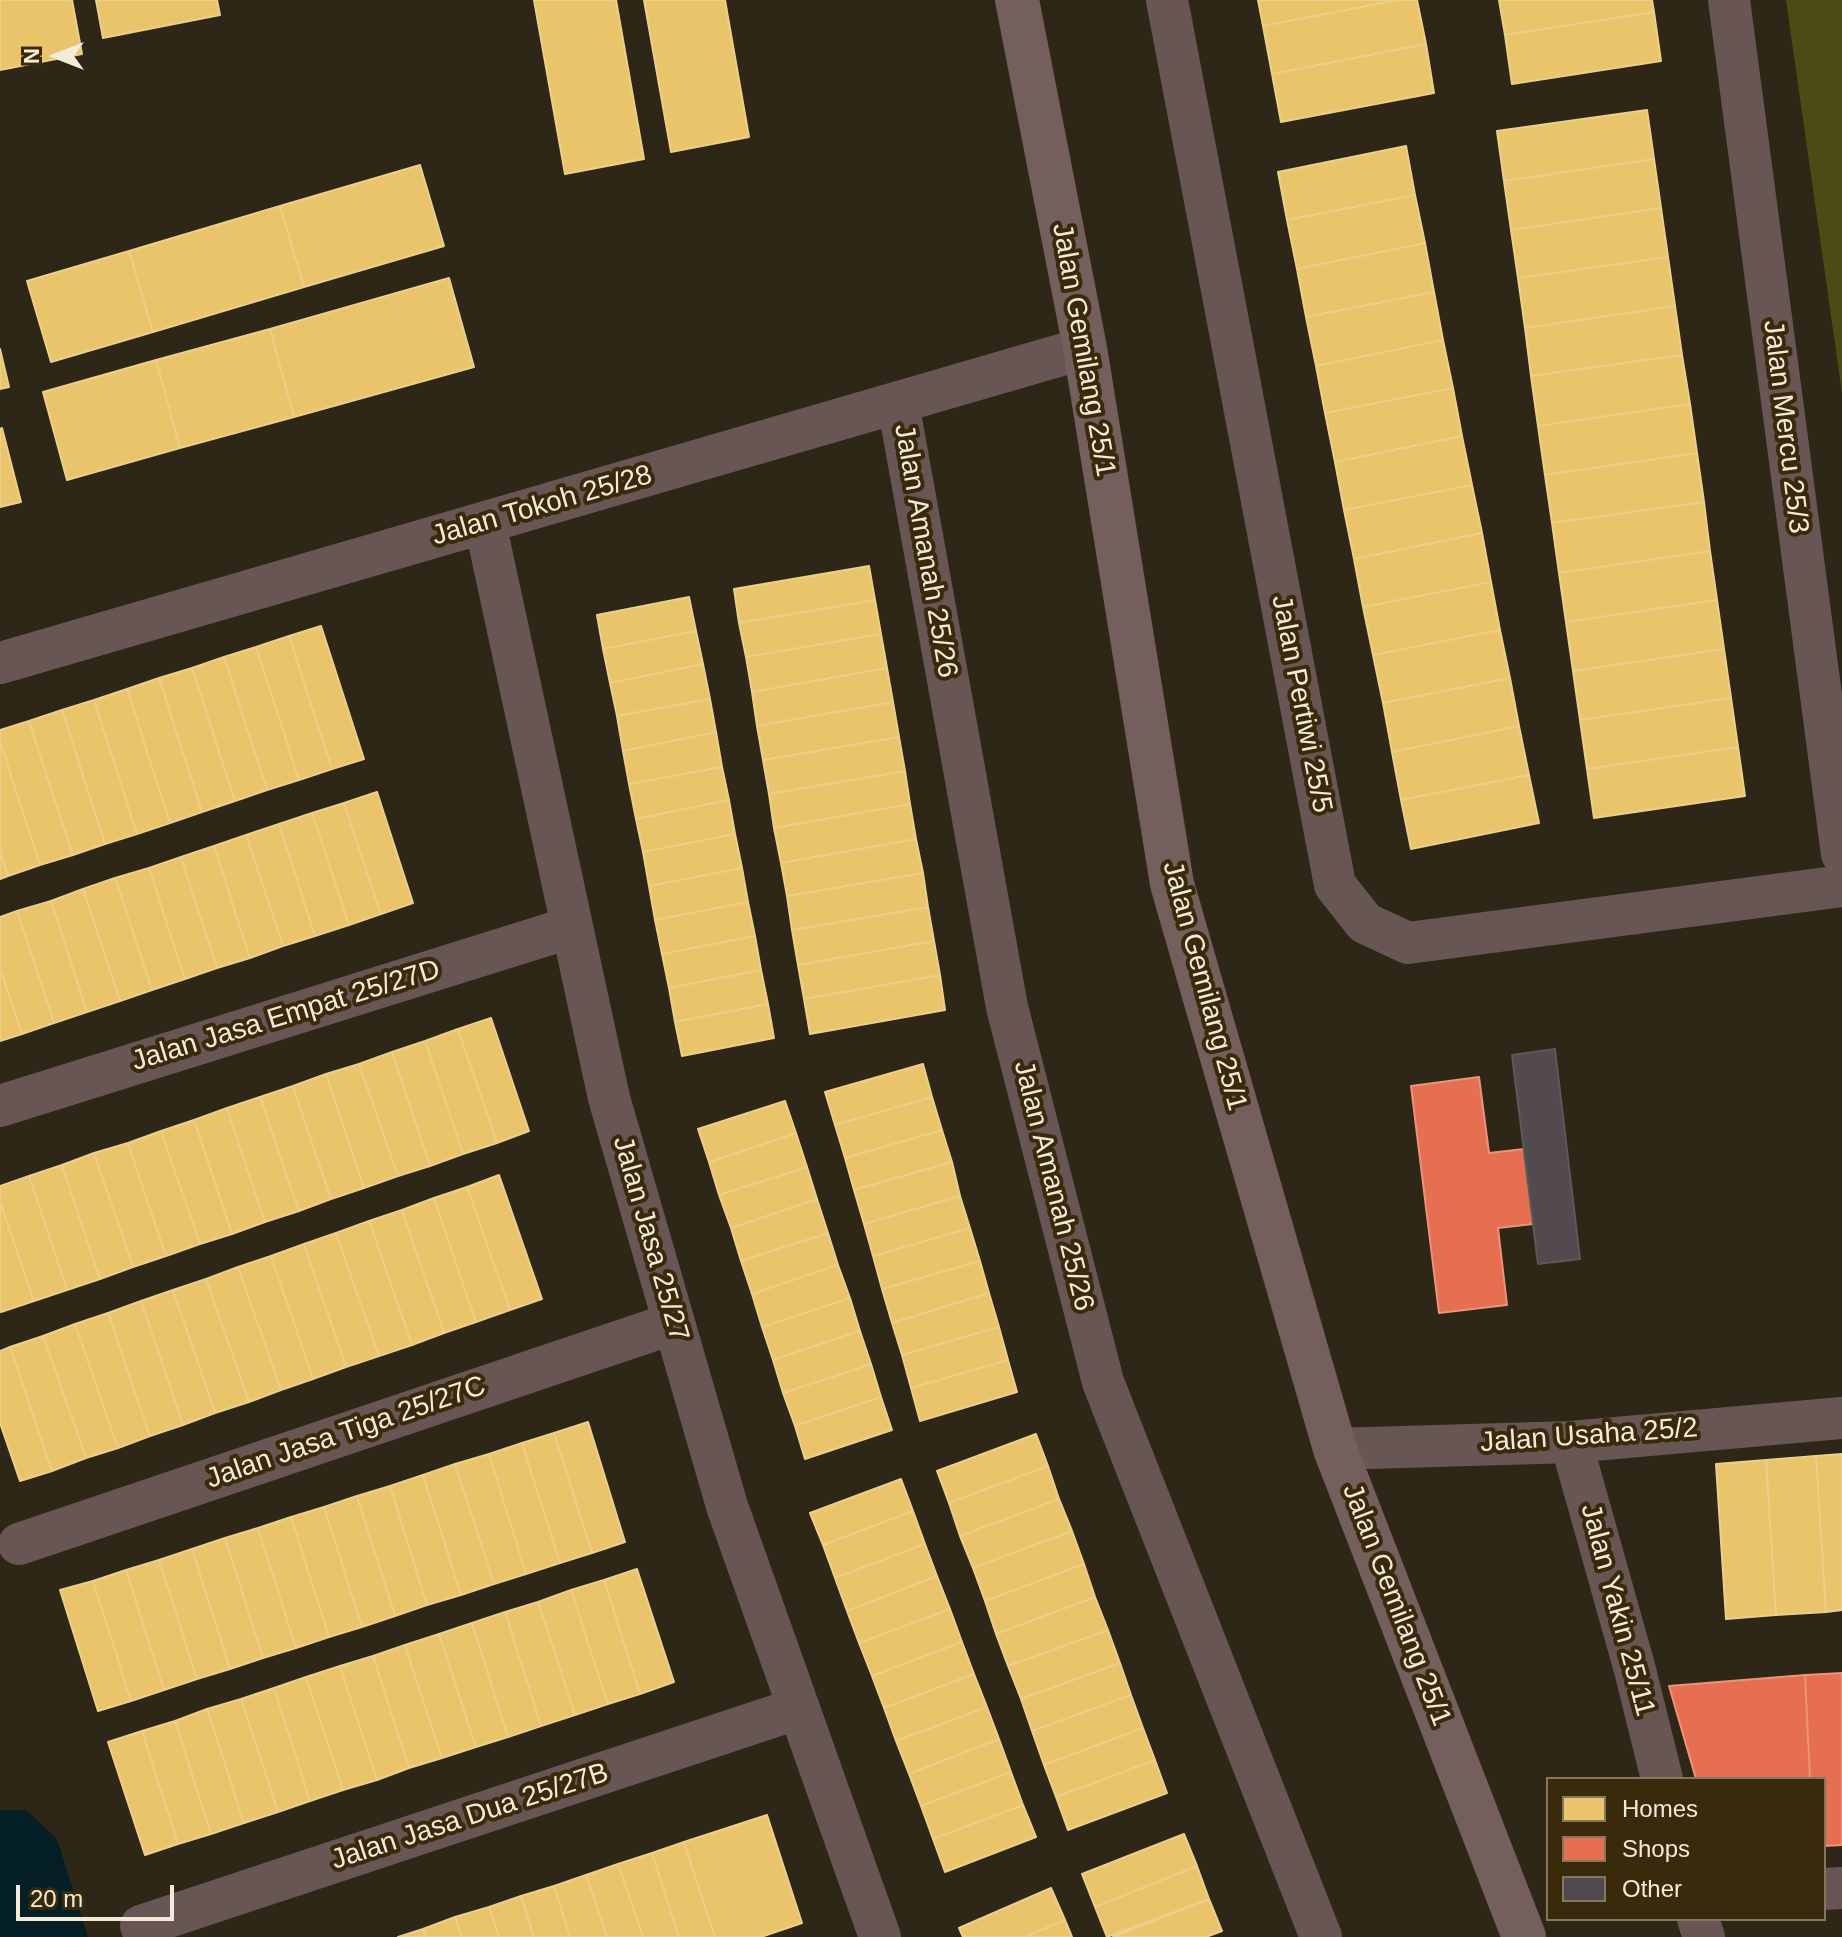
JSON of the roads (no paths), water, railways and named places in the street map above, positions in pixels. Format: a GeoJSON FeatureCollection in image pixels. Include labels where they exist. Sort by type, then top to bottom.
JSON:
{"type":"FeatureCollection","features":[{"type":"Feature","properties":{"kind":"street","name":"Jalan Gemilang 25/1"},"geometry":{"type":"LineString","coordinates":[[1017,0],[1085,348],[1172,884],[1335,1449],[1524,1937]]}},
{"type":"Feature","properties":{"kind":"street","name":"Jalan Pertiwi 25/5"},"geometry":{"type":"LineString","coordinates":[[1167,0],[1335,885],[1365,923],[1408,943],[1842,886]]}},
{"type":"Feature","properties":{"kind":"street","name":"Jalan Mercu 25/3"},"geometry":{"type":"LineString","coordinates":[[1729,0],[1842,854]]}},
{"type":"Feature","properties":{"kind":"street","name":"Jalan Tokoh 25/28"},"geometry":{"type":"LineString","coordinates":[[0,663],[1085,348]]}},
{"type":"Feature","properties":{"kind":"street","name":"Jalan Amanah 25/26"},"geometry":{"type":"LineString","coordinates":[[898,403],[1007,1007],[1103,1382],[1321,1937]]}},
{"type":"Feature","properties":{"kind":"street","name":"Jalan Jasa 25/27"},"geometry":{"type":"LineString","coordinates":[[485,523],[609,1098],[727,1506],[880,1937]]}},
{"type":"Feature","properties":{"kind":"street","name":"Jalan Jasa Empat 25/27D"},"geometry":{"type":"LineString","coordinates":[[0,1106],[572,927]]}},
{"type":"Feature","properties":{"kind":"street","name":"Jalan Jasa Tiga 25/27C"},"geometry":{"type":"LineString","coordinates":[[19,1544],[674,1323]]}},
{"type":"Feature","properties":{"kind":"street","name":"Jalan Usaha 25/2"},"geometry":{"type":"LineString","coordinates":[[1335,1449],[1571,1442],[1842,1418]]}},
{"type":"Feature","properties":{"kind":"street","name":"Jalan Yakin 25/11"},"geometry":{"type":"LineString","coordinates":[[1571,1442],[1662,1777]]}},
{"type":"Feature","properties":{"kind":"street","name":"Jalan Jasa Dua 25/27B"},"geometry":{"type":"LineString","coordinates":[[141,1926],[799,1708]]}},
{"type":"Feature","properties":{"kind":"water"},"geometry":{"type":"Polygon","coordinates":[[[0,1810],[26,1810],[57,1839],[88,1937],[0,1937],[0,1810]]]}}]}
